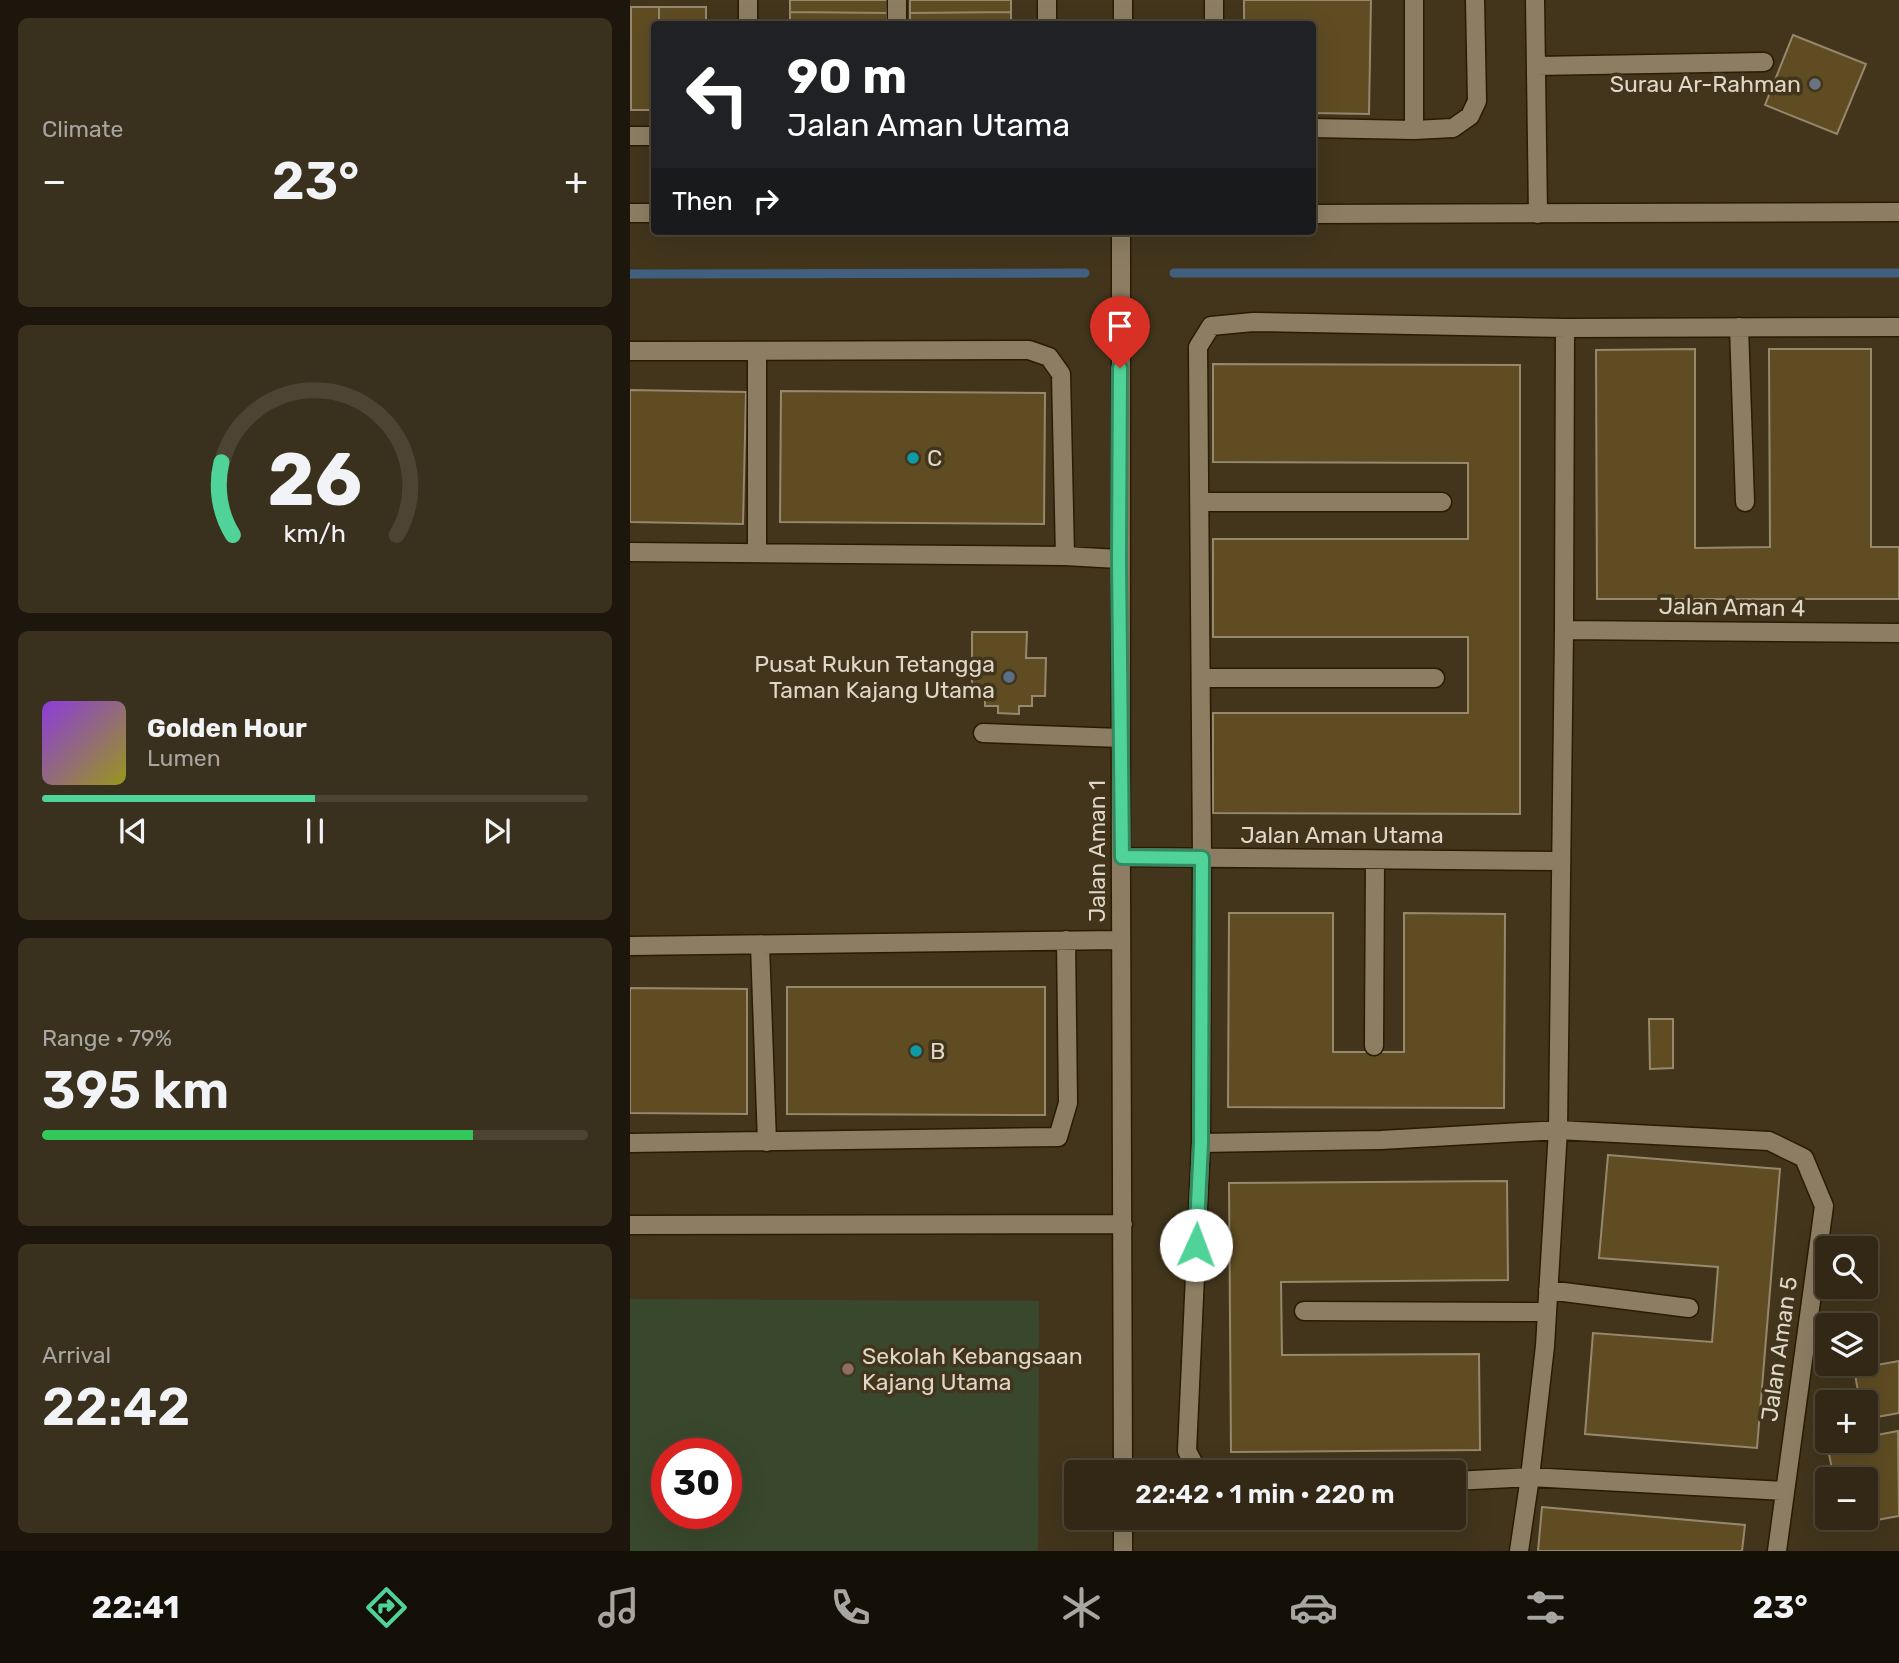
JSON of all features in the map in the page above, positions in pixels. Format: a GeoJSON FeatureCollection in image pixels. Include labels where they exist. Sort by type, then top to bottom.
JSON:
{"type":"FeatureCollection","features":[{"type":"Feature","properties":{"kind":"street"},"geometry":{"type":"LineString","coordinates":[[748,0],[748,21]]}},
{"type":"Feature","properties":{"kind":"street"},"geometry":{"type":"LineString","coordinates":[[897,0],[897,21]]}},
{"type":"Feature","properties":{"kind":"street"},"geometry":{"type":"LineString","coordinates":[[1047,0],[1047,21]]}},
{"type":"Feature","properties":{"kind":"street"},"geometry":{"type":"LineString","coordinates":[[1123,0],[1123,21]]}},
{"type":"Feature","properties":{"kind":"street"},"geometry":{"type":"LineString","coordinates":[[1214,0],[1214,21]]}},
{"type":"Feature","properties":{"kind":"street"},"geometry":{"type":"LineString","coordinates":[[1414,130],[1415,0]]}},
{"type":"Feature","properties":{"kind":"street"},"geometry":{"type":"LineString","coordinates":[[1316,128],[1453,128],[1470,117],[1477,101],[1475,0]]}},
{"type":"Feature","properties":{"kind":"street"},"geometry":{"type":"LineString","coordinates":[[1535,0],[1538,214]]}},
{"type":"Feature","properties":{"kind":"street"},"geometry":{"type":"LineString","coordinates":[[1536,66],[1764,62]]}},
{"type":"Feature","properties":{"kind":"street"},"geometry":{"type":"LineString","coordinates":[[630,136],[651,136]]}},
{"type":"Feature","properties":{"kind":"street"},"geometry":{"type":"LineString","coordinates":[[1316,214],[1899,212]]}},
{"type":"Feature","properties":{"kind":"street"},"geometry":{"type":"LineString","coordinates":[[630,213],[651,213]]}},
{"type":"Feature","properties":{"kind":"street","name":"Jalan Aman 1"},"geometry":{"type":"LineString","coordinates":[[1121,235],[1119,559],[1123,1460]]}},
{"type":"Feature","properties":{"kind":"street"},"geometry":{"type":"LineString","coordinates":[[1192,1460],[1187,1451],[1201,1143],[1198,347],[1211,326],[1252,322],[1565,328],[1899,327]]}},
{"type":"Feature","properties":{"kind":"street"},"geometry":{"type":"LineString","coordinates":[[1739,327],[1745,502]]}},
{"type":"Feature","properties":{"kind":"street"},"geometry":{"type":"LineString","coordinates":[[1519,1551],[1545,1346],[1558,1130],[1565,328]]}},
{"type":"Feature","properties":{"kind":"street"},"geometry":{"type":"LineString","coordinates":[[630,351],[1029,350],[1049,357],[1061,374],[1065,556]]}},
{"type":"Feature","properties":{"kind":"street"},"geometry":{"type":"LineString","coordinates":[[757,352],[757,553]]}},
{"type":"Feature","properties":{"kind":"street"},"geometry":{"type":"LineString","coordinates":[[1200,502],[1442,502]]}},
{"type":"Feature","properties":{"kind":"street"},"geometry":{"type":"LineString","coordinates":[[630,552],[1065,556],[1119,559]]}},
{"type":"Feature","properties":{"kind":"street","name":"Jalan Aman 4"},"geometry":{"type":"LineString","coordinates":[[1564,629],[1899,633]]}},
{"type":"Feature","properties":{"kind":"street"},"geometry":{"type":"LineString","coordinates":[[1201,678],[1435,678]]}},
{"type":"Feature","properties":{"kind":"street"},"geometry":{"type":"LineString","coordinates":[[983,733],[1121,738]]}},
{"type":"Feature","properties":{"kind":"street","name":"Jalan Aman Utama"},"geometry":{"type":"LineString","coordinates":[[1122,857],[1561,861]]}},
{"type":"Feature","properties":{"kind":"street"},"geometry":{"type":"LineString","coordinates":[[1374,1046],[1375,860]]}},
{"type":"Feature","properties":{"kind":"street"},"geometry":{"type":"LineString","coordinates":[[630,1143],[1058,1137],[1068,1103],[1066,940]]}},
{"type":"Feature","properties":{"kind":"street"},"geometry":{"type":"LineString","coordinates":[[630,946],[1121,940]]}},
{"type":"Feature","properties":{"kind":"street"},"geometry":{"type":"LineString","coordinates":[[760,945],[767,1142]]}},
{"type":"Feature","properties":{"kind":"street"},"geometry":{"type":"LineString","coordinates":[[1201,1143],[1381,1140],[1558,1130]]}},
{"type":"Feature","properties":{"kind":"street","name":"Jalan Aman 5"},"geometry":{"type":"LineString","coordinates":[[1558,1130],[1769,1141],[1804,1158],[1824,1206],[1777,1551]]}},
{"type":"Feature","properties":{"kind":"street"},"geometry":{"type":"LineString","coordinates":[[630,1225],[1123,1224]]}},
{"type":"Feature","properties":{"kind":"street"},"geometry":{"type":"LineString","coordinates":[[1548,1290],[1689,1308]]}},
{"type":"Feature","properties":{"kind":"street"},"geometry":{"type":"LineString","coordinates":[[1304,1311],[1546,1312]]}},
{"type":"Feature","properties":{"kind":"street"},"geometry":{"type":"LineString","coordinates":[[1466,1480],[1530,1477],[1784,1491]]}},
{"type":"Feature","properties":{"kind":"street"},"geometry":{"type":"LineString","coordinates":[[1123,1530],[1123,1551]]}},
{"type":"Feature","properties":{"kind":"green space","name":"Sekolah Kebangsaan Kajang Utama"},"geometry":{"type":"Polygon","coordinates":[[[630,1299],[1039,1301],[1038,1551],[630,1551],[630,1299]]]}},
{"type":"Feature","properties":{"kind":"building"},"geometry":{"type":"Polygon","coordinates":[[[790,0],[888,0],[887,13],[790,12],[790,0]]]}},
{"type":"Feature","properties":{"kind":"building"},"geometry":{"type":"Polygon","coordinates":[[[910,0],[1011,0],[1011,12],[910,13],[910,0]]]}},
{"type":"Feature","properties":{"kind":"building"},"geometry":{"type":"Polygon","coordinates":[[[1244,0],[1371,0],[1369,114],[1316,113],[1316,21],[1244,21],[1244,0]]]}},
{"type":"Feature","properties":{"kind":"building"},"geometry":{"type":"Polygon","coordinates":[[[631,7],[631,110],[630,110],[631,7]]]}},
{"type":"Feature","properties":{"kind":"building"},"geometry":{"type":"Polygon","coordinates":[[[631,7],[659,7],[659,21],[651,21],[651,110],[631,110],[631,7]]]}},
{"type":"Feature","properties":{"kind":"building"},"geometry":{"type":"Polygon","coordinates":[[[659,7],[706,7],[706,21],[659,21],[659,7]]]}},
{"type":"Feature","properties":{"kind":"building"},"geometry":{"type":"Polygon","coordinates":[[[790,12],[887,13],[887,21],[790,21],[790,12]]]}},
{"type":"Feature","properties":{"kind":"building"},"geometry":{"type":"Polygon","coordinates":[[[1011,12],[1011,21],[910,21],[910,13],[1011,12]]]}},
{"type":"Feature","properties":{"kind":"building","name":"Surau Ar-Rahman"},"geometry":{"type":"Polygon","coordinates":[[[1793,35],[1866,64],[1837,134],[1765,105],[1793,35]]]}},
{"type":"Feature","properties":{"kind":"building"},"geometry":{"type":"Polygon","coordinates":[[[1695,349],[1695,548],[1770,547],[1769,349],[1871,349],[1871,547],[1899,547],[1899,599],[1597,599],[1596,350],[1695,349]]]}},
{"type":"Feature","properties":{"kind":"building"},"geometry":{"type":"Polygon","coordinates":[[[1213,364],[1520,365],[1520,814],[1213,813],[1213,713],[1468,713],[1468,637],[1213,637],[1213,539],[1468,539],[1468,463],[1213,462],[1213,364]]]}},
{"type":"Feature","properties":{"kind":"building"},"geometry":{"type":"Polygon","coordinates":[[[630,390],[746,392],[743,524],[630,522],[630,390]]]}},
{"type":"Feature","properties":{"kind":"building","name":"C"},"geometry":{"type":"Polygon","coordinates":[[[781,391],[1045,393],[1044,524],[780,522],[781,391]]]}},
{"type":"Feature","properties":{"kind":"building","name":"Pusat Rukun Tetangga Taman Kajang Utama"},"geometry":{"type":"Polygon","coordinates":[[[972,632],[1027,632],[1026,658],[1046,658],[1045,696],[1032,696],[1032,706],[1019,706],[1019,714],[998,713],[998,706],[985,706],[985,696],[972,696],[972,632]]]}},
{"type":"Feature","properties":{"kind":"building"},"geometry":{"type":"Polygon","coordinates":[[[1229,913],[1333,913],[1333,1052],[1404,1052],[1404,913],[1505,914],[1504,1108],[1228,1107],[1229,913]]]}},
{"type":"Feature","properties":{"kind":"building","name":"B"},"geometry":{"type":"Polygon","coordinates":[[[787,987],[1045,987],[1045,1115],[787,1114],[787,987]]]}},
{"type":"Feature","properties":{"kind":"building"},"geometry":{"type":"Polygon","coordinates":[[[630,988],[747,989],[747,1114],[630,1113],[630,988]]]}},
{"type":"Feature","properties":{"kind":"building"},"geometry":{"type":"Polygon","coordinates":[[[1649,1019],[1673,1019],[1673,1068],[1650,1069],[1649,1019]]]}},
{"type":"Feature","properties":{"kind":"building"},"geometry":{"type":"Polygon","coordinates":[[[1608,1155],[1780,1169],[1757,1448],[1585,1434],[1593,1333],[1712,1342],[1718,1267],[1599,1258],[1608,1155]]]}},
{"type":"Feature","properties":{"kind":"building"},"geometry":{"type":"Polygon","coordinates":[[[1507,1181],[1508,1280],[1281,1282],[1282,1355],[1479,1354],[1480,1450],[1231,1452],[1229,1183],[1507,1181]]]}},
{"type":"Feature","properties":{"kind":"building"},"geometry":{"type":"Polygon","coordinates":[[[1899,1361],[1899,1413],[1878,1417],[1878,1390],[1858,1390],[1855,1376],[1878,1376],[1878,1365],[1899,1361]]]}},
{"type":"Feature","properties":{"kind":"building"},"geometry":{"type":"Polygon","coordinates":[[[1898,1431],[1899,1516],[1878,1520],[1878,1467],[1832,1467],[1829,1453],[1878,1453],[1878,1435],[1898,1431]]]}},
{"type":"Feature","properties":{"kind":"building"},"geometry":{"type":"Polygon","coordinates":[[[1542,1507],[1745,1525],[1742,1551],[1538,1551],[1542,1507]]]}},
{"type":"Feature","properties":{"kind":"waterway"},"geometry":{"type":"LineString","coordinates":[[630,274],[1085,273]]}},
{"type":"Feature","properties":{"kind":"waterway"},"geometry":{"type":"LineString","coordinates":[[1174,273],[1899,273]]}},
{"type":"Feature","properties":{"kind":"place","name":"Surau Ar-Rahman"},"geometry":{"type":"Point","coordinates":[1815,84]}},
{"type":"Feature","properties":{"kind":"place","name":"C"},"geometry":{"type":"Point","coordinates":[913,458]}},
{"type":"Feature","properties":{"kind":"place","name":"Pusat Rukun Tetangga Taman Kajang Utama"},"geometry":{"type":"Point","coordinates":[1009,677]}},
{"type":"Feature","properties":{"kind":"place","name":"B"},"geometry":{"type":"Point","coordinates":[916,1051]}},
{"type":"Feature","properties":{"kind":"place","name":"Sekolah Kebangsaan Kajang Utama"},"geometry":{"type":"Point","coordinates":[848,1369]}},
{"type":"Feature","properties":{"kind":"route"},"geometry":{"type":"LineString","coordinates":[[1120,368],[1122,857],[1202,858],[1201,1143],[1196,1245]]}}]}
